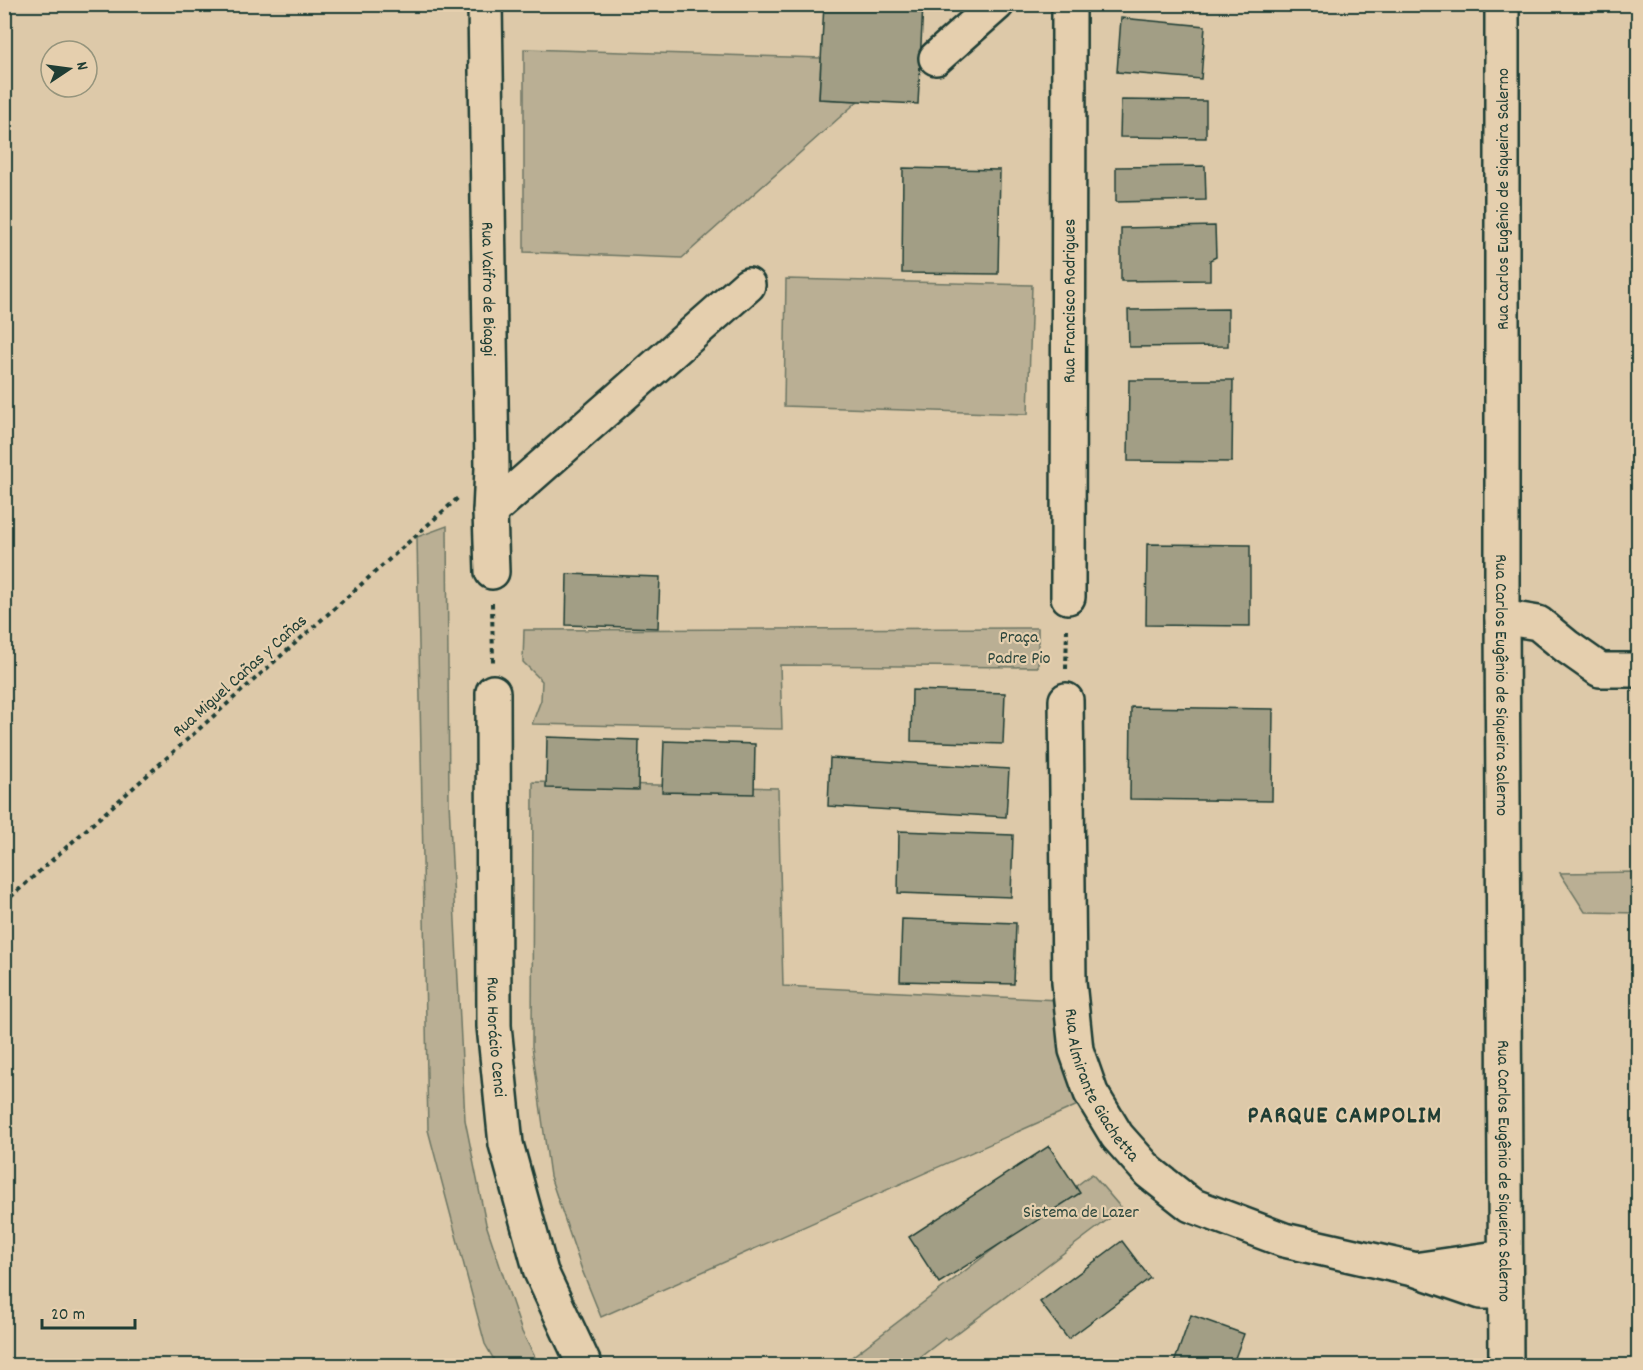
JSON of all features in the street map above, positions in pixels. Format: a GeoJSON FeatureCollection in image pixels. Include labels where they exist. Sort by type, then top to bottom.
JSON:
{"type":"FeatureCollection","features":[{"type":"Feature","properties":{"kind":"street","name":"Rua Vaifro de Biaggi"},"geometry":{"type":"LineString","coordinates":[[485,4],[492,572]]}},
{"type":"Feature","properties":{"kind":"street"},"geometry":{"type":"LineString","coordinates":[[936,58],[997,4]]}},
{"type":"Feature","properties":{"kind":"street","name":"Rua Francisco Rodrigues"},"geometry":{"type":"LineString","coordinates":[[1068,597],[1069,4]]}},
{"type":"Feature","properties":{"kind":"street","name":"Rua Carlos Eugênio de Siqueira Salerno"},"geometry":{"type":"LineString","coordinates":[[1502,4],[1502,617],[1506,1365]]}},
{"type":"Feature","properties":{"kind":"street"},"geometry":{"type":"LineString","coordinates":[[490,512],[748,285]]}},
{"type":"Feature","properties":{"kind":"street"},"geometry":{"type":"LineString","coordinates":[[1502,617],[1538,623],[1600,670],[1638,670]]}},
{"type":"Feature","properties":{"kind":"street","name":"Rua Horácio Cenci"},"geometry":{"type":"LineString","coordinates":[[493,692],[494,1026],[506,1144],[541,1272],[585,1365]]}},
{"type":"Feature","properties":{"kind":"street","name":"Rua Almirante Giachetta"},"geometry":{"type":"LineString","coordinates":[[1066,700],[1069,982],[1076,1050],[1091,1094],[1117,1136],[1149,1172],[1191,1205],[1284,1240],[1417,1270],[1481,1293],[1490,1292],[1505,1277]]}},
{"type":"Feature","properties":{"kind":"path","name":"Rua Miguel Cañas y Cañas"},"geometry":{"type":"LineString","coordinates":[[4,903],[492,468]]}},
{"type":"Feature","properties":{"kind":"path"},"geometry":{"type":"LineString","coordinates":[[492,572],[493,692]]}},
{"type":"Feature","properties":{"kind":"path"},"geometry":{"type":"LineString","coordinates":[[1066,700],[1068,597]]}},
{"type":"Feature","properties":{"kind":"green space"},"geometry":{"type":"Polygon","coordinates":[[[524,49],[821,58],[819,99],[858,101],[682,258],[524,252],[524,49]]]}},
{"type":"Feature","properties":{"kind":"green space"},"geometry":{"type":"Polygon","coordinates":[[[786,279],[1032,285],[1028,414],[784,406],[786,279]]]}},
{"type":"Feature","properties":{"kind":"green space"},"geometry":{"type":"Polygon","coordinates":[[[447,526],[449,802],[465,1120],[486,1224],[522,1332],[539,1365],[497,1365],[485,1344],[428,1130],[417,537],[447,526]]]}},
{"type":"Feature","properties":{"kind":"green space","name":"Praça Padre Pio"},"geometry":{"type":"Polygon","coordinates":[[[1038,628],[1038,667],[780,665],[782,729],[532,724],[541,700],[542,681],[523,662],[524,630],[1038,628]]]}},
{"type":"Feature","properties":{"kind":"green space"},"geometry":{"type":"Polygon","coordinates":[[[533,782],[778,788],[783,986],[1058,1000],[1080,1104],[601,1317],[582,1270],[550,1176],[532,1046],[533,782]]]}},
{"type":"Feature","properties":{"kind":"green space"},"geometry":{"type":"Polygon","coordinates":[[[1638,872],[1638,913],[1585,912],[1560,873],[1638,872]]]}},
{"type":"Feature","properties":{"kind":"green space","name":"Sistema de Lazer"},"geometry":{"type":"Polygon","coordinates":[[[1092,1174],[1122,1209],[948,1340],[945,1338],[910,1365],[840,1366],[1092,1174]]]}},
{"type":"Feature","properties":{"kind":"building"},"geometry":{"type":"Polygon","coordinates":[[[824,4],[923,4],[918,104],[819,99],[824,4]]]}},
{"type":"Feature","properties":{"kind":"building"},"geometry":{"type":"Polygon","coordinates":[[[1121,18],[1205,26],[1201,79],[1117,72],[1121,18]]]}},
{"type":"Feature","properties":{"kind":"building"},"geometry":{"type":"Polygon","coordinates":[[[1121,100],[1206,101],[1206,138],[1120,137],[1121,100]]]}},
{"type":"Feature","properties":{"kind":"building"},"geometry":{"type":"Polygon","coordinates":[[[1205,166],[1206,200],[1116,202],[1116,167],[1205,166]]]}},
{"type":"Feature","properties":{"kind":"building"},"geometry":{"type":"Polygon","coordinates":[[[903,168],[1000,170],[998,274],[902,273],[903,168]]]}},
{"type":"Feature","properties":{"kind":"building"},"geometry":{"type":"Polygon","coordinates":[[[1215,226],[1216,257],[1210,260],[1210,280],[1121,281],[1121,228],[1215,226]]]}},
{"type":"Feature","properties":{"kind":"building"},"geometry":{"type":"Polygon","coordinates":[[[1228,309],[1228,346],[1129,347],[1128,310],[1228,309]]]}},
{"type":"Feature","properties":{"kind":"building"},"geometry":{"type":"Polygon","coordinates":[[[1129,380],[1233,380],[1232,462],[1128,461],[1129,380]]]}},
{"type":"Feature","properties":{"kind":"building"},"geometry":{"type":"Polygon","coordinates":[[[1147,544],[1250,545],[1250,626],[1146,625],[1147,544]]]}},
{"type":"Feature","properties":{"kind":"building"},"geometry":{"type":"Polygon","coordinates":[[[567,574],[660,577],[658,628],[566,625],[567,574]]]}},
{"type":"Feature","properties":{"kind":"building"},"geometry":{"type":"Polygon","coordinates":[[[912,690],[1005,693],[1003,744],[911,741],[912,690]]]}},
{"type":"Feature","properties":{"kind":"building"},"geometry":{"type":"Polygon","coordinates":[[[1131,707],[1273,709],[1272,801],[1130,799],[1131,707]]]}},
{"type":"Feature","properties":{"kind":"building"},"geometry":{"type":"Polygon","coordinates":[[[547,737],[639,740],[638,790],[546,788],[547,737]]]}},
{"type":"Feature","properties":{"kind":"building"},"geometry":{"type":"Polygon","coordinates":[[[664,741],[755,744],[754,794],[662,792],[664,741]]]}},
{"type":"Feature","properties":{"kind":"building"},"geometry":{"type":"Polygon","coordinates":[[[830,758],[1009,769],[1006,817],[828,806],[830,758]]]}},
{"type":"Feature","properties":{"kind":"building"},"geometry":{"type":"Polygon","coordinates":[[[899,831],[1013,835],[1011,897],[898,893],[899,831]]]}},
{"type":"Feature","properties":{"kind":"building"},"geometry":{"type":"Polygon","coordinates":[[[902,919],[1016,923],[1014,984],[900,981],[902,919]]]}},
{"type":"Feature","properties":{"kind":"building"},"geometry":{"type":"Polygon","coordinates":[[[1049,1146],[1080,1193],[939,1283],[909,1237],[1049,1146]]]}},
{"type":"Feature","properties":{"kind":"building"},"geometry":{"type":"Polygon","coordinates":[[[1122,1241],[1150,1278],[1068,1339],[1040,1302],[1122,1241]]]}},
{"type":"Feature","properties":{"kind":"building"},"geometry":{"type":"Polygon","coordinates":[[[1191,1315],[1244,1334],[1232,1366],[1173,1366],[1191,1315]]]}},
{"type":"Feature","properties":{"kind":"district","name":"PARQUE CAMPOLIM"},"geometry":{"type":"Point","coordinates":[1345,1114]}}]}
